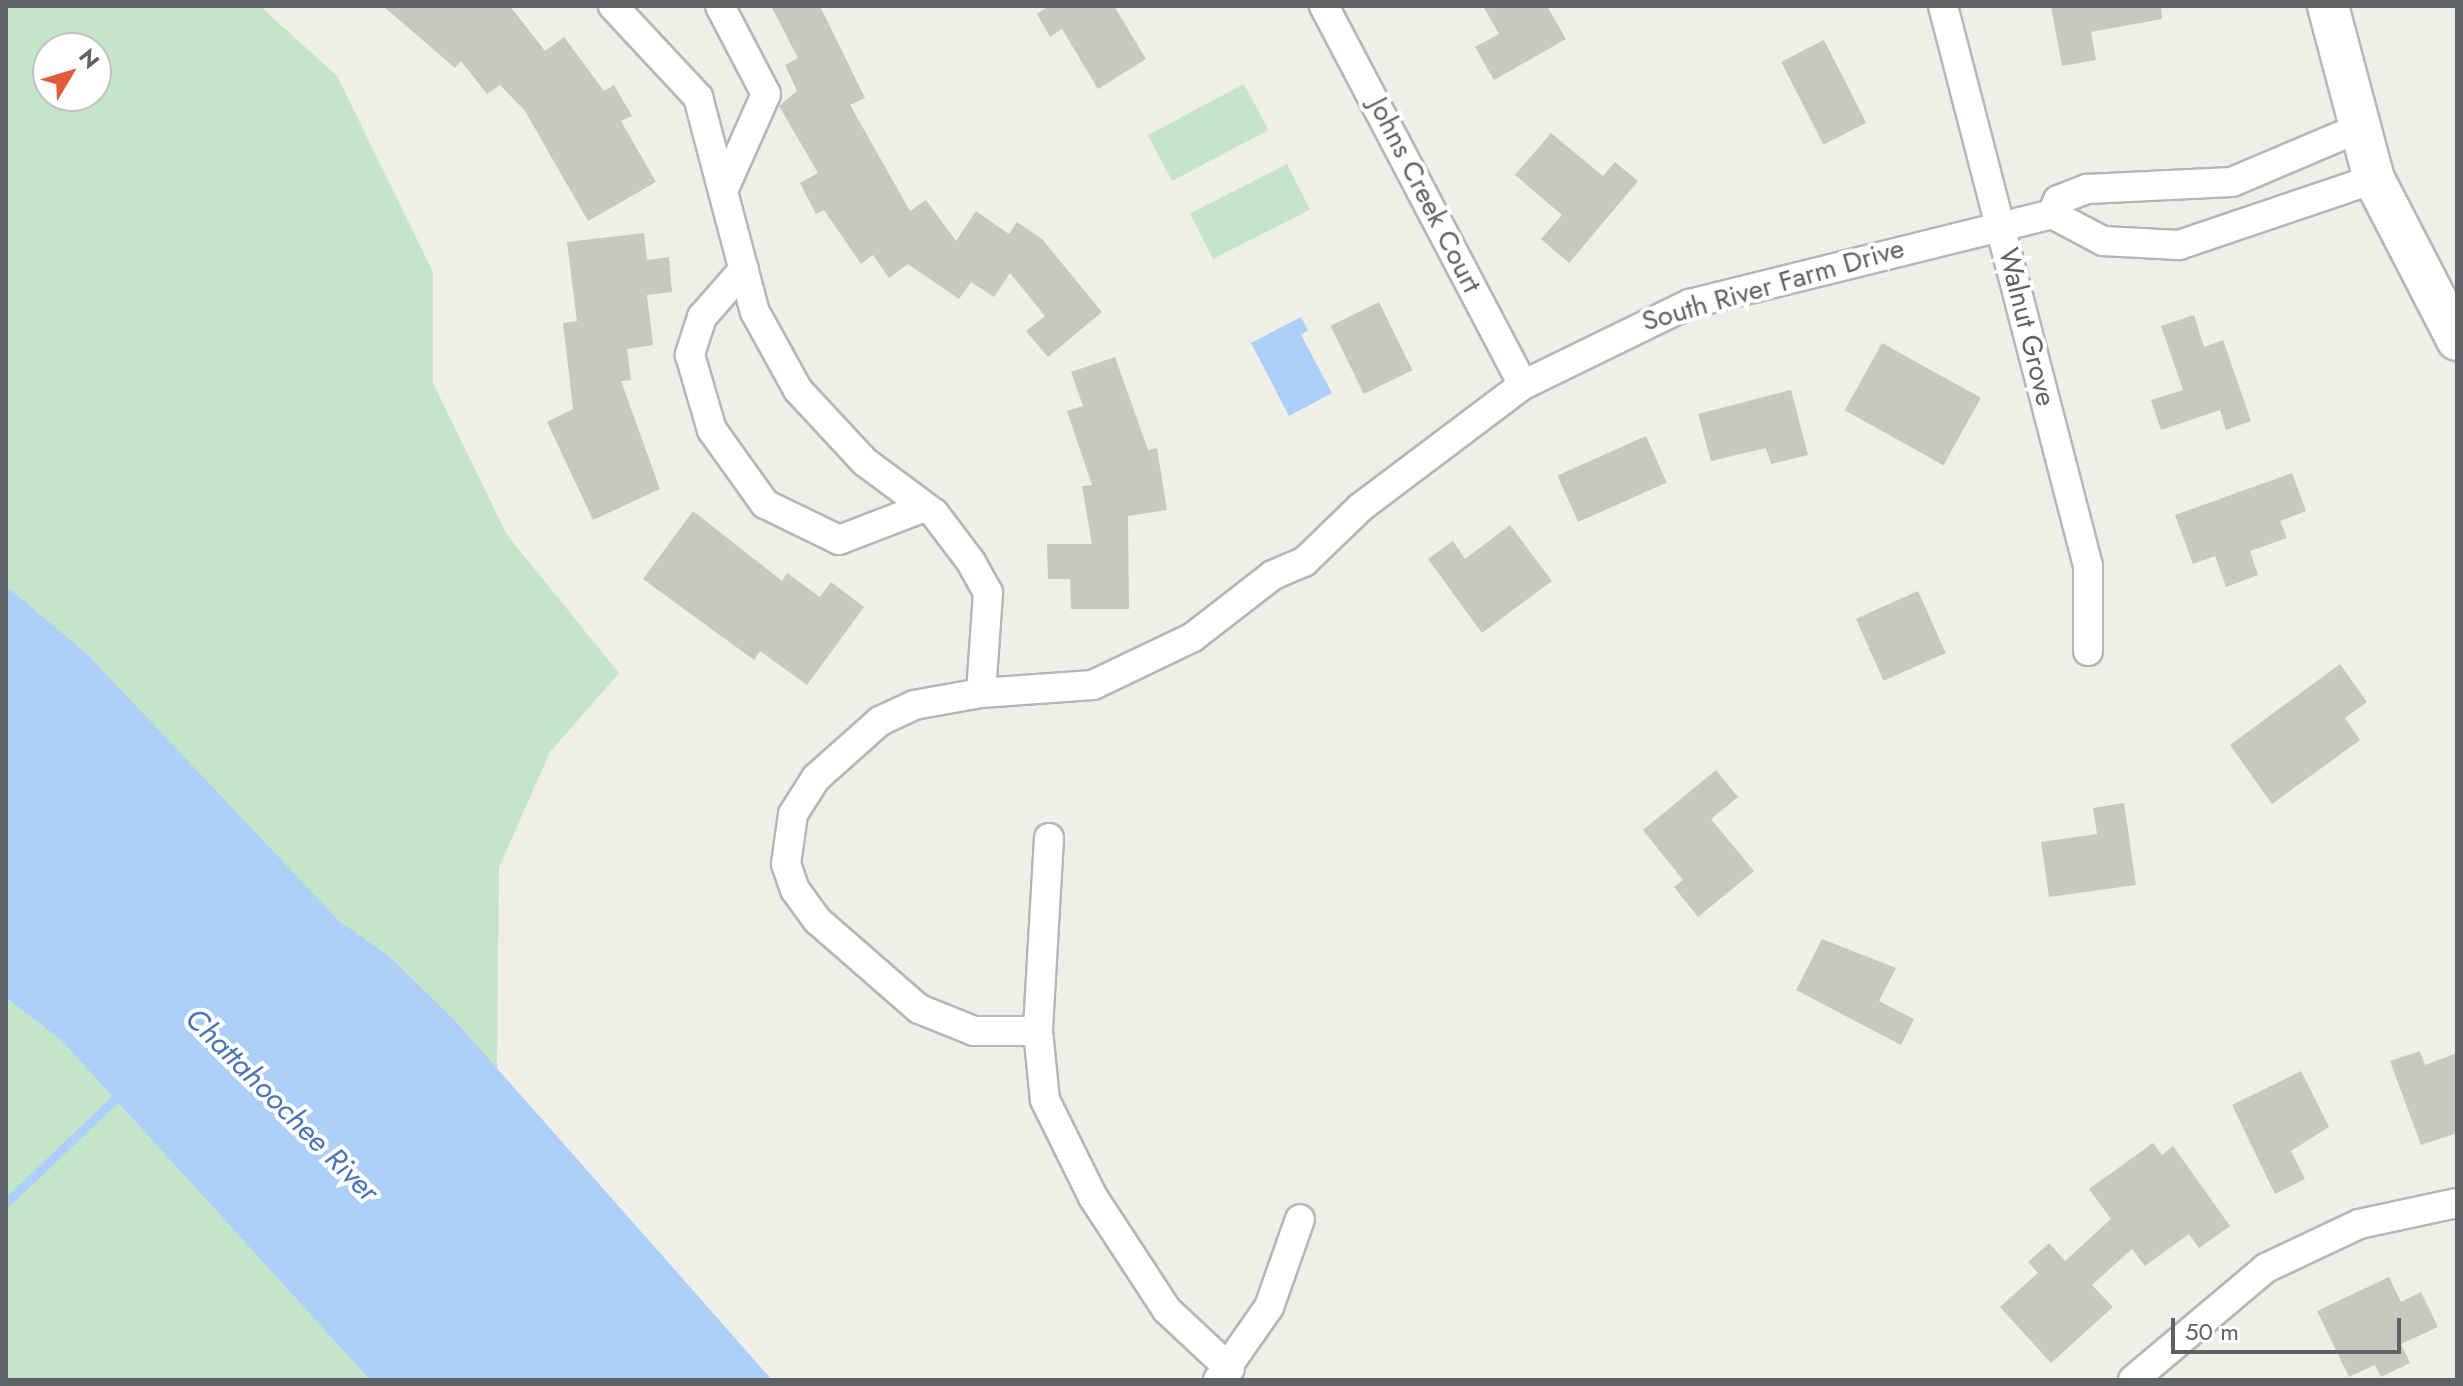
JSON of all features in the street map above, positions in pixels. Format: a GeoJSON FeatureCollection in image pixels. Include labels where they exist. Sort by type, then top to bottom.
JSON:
{"type":"FeatureCollection","features":[{"type":"Feature","properties":{"kind":"main road"},"geometry":{"type":"LineString","coordinates":[[2328,6],[2357,129],[2374,179],[2457,340]]}},
{"type":"Feature","properties":{"kind":"street"},"geometry":{"type":"LineString","coordinates":[[613,6],[698,97],[755,312],[798,390],[865,462],[955,533],[988,593],[981,693]]}},
{"type":"Feature","properties":{"kind":"street"},"geometry":{"type":"LineString","coordinates":[[720,6],[766,94],[723,191]]}},
{"type":"Feature","properties":{"kind":"street","name":"Johns Creek Court"},"geometry":{"type":"LineString","coordinates":[[1324,6],[1523,385]]}},
{"type":"Feature","properties":{"kind":"street","name":"Walnut Grove"},"geometry":{"type":"LineString","coordinates":[[1943,6],[2088,566],[2088,651]]}},
{"type":"Feature","properties":{"kind":"street","name":"South River Farm Drive"},"geometry":{"type":"LineString","coordinates":[[1038,1031],[974,1031],[919,1009],[817,920],[786,864],[793,814],[847,745],[914,705],[981,693],[1093,685],[1193,637],[1273,575],[1304,562],[1361,507],[1523,385],[1689,304],[2052,214],[2058,200],[2087,189],[2232,182],[2357,129]]}},
{"type":"Feature","properties":{"kind":"street"},"geometry":{"type":"LineString","coordinates":[[2052,214],[2103,241],[2179,245],[2374,179]]}},
{"type":"Feature","properties":{"kind":"street"},"geometry":{"type":"LineString","coordinates":[[744,269],[702,317],[690,355],[712,430],[765,504],[839,540],[925,507]]}},
{"type":"Feature","properties":{"kind":"street"},"geometry":{"type":"LineString","coordinates":[[1049,838],[1038,1031],[1045,1100],[1093,1197],[1167,1310],[1224,1374],[1269,1307],[1300,1219]]}},
{"type":"Feature","properties":{"kind":"street"},"geometry":{"type":"LineString","coordinates":[[2133,1380],[2266,1268],[2359,1224],[2457,1203]]}},
{"type":"Feature","properties":{"kind":"green space"},"geometry":{"type":"Polygon","coordinates":[[[6,6],[260,6],[337,76],[433,272],[433,383],[507,535],[619,673],[550,752],[499,867],[496,1182],[6,645],[6,6]]]}},
{"type":"Feature","properties":{"kind":"green space"},"geometry":{"type":"Polygon","coordinates":[[[1244,84],[1268,130],[1172,181],[1148,135],[1244,84]]]}},
{"type":"Feature","properties":{"kind":"green space"},"geometry":{"type":"Polygon","coordinates":[[[1287,164],[1310,209],[1213,259],[1190,213],[1287,164]]]}},
{"type":"Feature","properties":{"kind":"green space"},"geometry":{"type":"Polygon","coordinates":[[[6,998],[61,1040],[370,1380],[6,1380],[6,998]]]}},
{"type":"Feature","properties":{"kind":"water"},"geometry":{"type":"Polygon","coordinates":[[[1301,317],[1308,330],[1301,335],[1332,393],[1289,416],[1251,343],[1301,317]]]}},
{"type":"Feature","properties":{"kind":"water","name":"Chattahoochee River"},"geometry":{"type":"Polygon","coordinates":[[[6,586],[87,654],[339,921],[390,957],[457,1023],[772,1380],[370,1380],[61,1040],[6,998],[6,586]]]}},
{"type":"Feature","properties":{"kind":"building"},"geometry":{"type":"Polygon","coordinates":[[[383,6],[510,6],[545,51],[564,37],[604,91],[614,85],[632,116],[621,121],[656,182],[588,221],[525,111],[500,85],[487,94],[461,61],[455,68],[383,6]]]}},
{"type":"Feature","properties":{"kind":"building"},"geometry":{"type":"Polygon","coordinates":[[[771,6],[820,6],[865,98],[850,105],[910,211],[926,200],[956,241],[976,211],[1009,234],[1017,222],[1042,239],[1102,312],[1048,357],[1026,331],[1045,316],[1010,273],[994,297],[971,282],[959,299],[908,264],[889,278],[873,255],[861,264],[824,210],[816,214],[800,183],[818,173],[779,106],[797,91],[785,65],[798,58],[771,6]]]}},
{"type":"Feature","properties":{"kind":"building"},"geometry":{"type":"Polygon","coordinates":[[[1048,6],[1114,6],[1146,59],[1098,89],[1062,29],[1050,37],[1037,14],[1048,6]]]}},
{"type":"Feature","properties":{"kind":"building"},"geometry":{"type":"Polygon","coordinates":[[[1483,6],[1547,6],[1566,39],[1494,80],[1475,47],[1499,34],[1483,6]]]}},
{"type":"Feature","properties":{"kind":"building"},"geometry":{"type":"Polygon","coordinates":[[[2051,6],[2161,6],[2162,19],[2091,32],[2096,60],[2062,66],[2051,6]]]}},
{"type":"Feature","properties":{"kind":"building"},"geometry":{"type":"Polygon","coordinates":[[[1824,40],[1866,123],[1823,145],[1781,62],[1824,40]]]}},
{"type":"Feature","properties":{"kind":"building"},"geometry":{"type":"Polygon","coordinates":[[[1551,133],[1603,176],[1615,162],[1638,181],[1569,263],[1541,239],[1562,215],[1515,175],[1551,133]]]}},
{"type":"Feature","properties":{"kind":"building"},"geometry":{"type":"Polygon","coordinates":[[[644,233],[647,260],[669,257],[672,292],[647,295],[653,345],[627,349],[631,380],[621,381],[660,489],[593,520],[547,422],[573,409],[563,323],[577,321],[567,242],[644,233]]]}},
{"type":"Feature","properties":{"kind":"building"},"geometry":{"type":"Polygon","coordinates":[[[1379,302],[1412,370],[1364,394],[1330,326],[1379,302]]]}},
{"type":"Feature","properties":{"kind":"building"},"geometry":{"type":"Polygon","coordinates":[[[2194,315],[2204,347],[2223,340],[2251,421],[2226,430],[2220,410],[2161,430],[2151,400],[2183,390],[2161,326],[2194,315]]]}},
{"type":"Feature","properties":{"kind":"building"},"geometry":{"type":"Polygon","coordinates":[[[1882,343],[1981,398],[1944,465],[1845,410],[1882,343]]]}},
{"type":"Feature","properties":{"kind":"building"},"geometry":{"type":"Polygon","coordinates":[[[1115,357],[1148,450],[1157,448],[1167,510],[1128,516],[1129,609],[1071,609],[1070,579],[1048,579],[1047,544],[1092,544],[1082,486],[1092,485],[1067,411],[1083,406],[1071,372],[1115,357]]]}},
{"type":"Feature","properties":{"kind":"building"},"geometry":{"type":"Polygon","coordinates":[[[1791,390],[1808,455],[1771,464],[1766,448],[1711,461],[1698,414],[1791,390]]]}},
{"type":"Feature","properties":{"kind":"building"},"geometry":{"type":"Polygon","coordinates":[[[1646,436],[1667,483],[1578,522],[1557,475],[1646,436]]]}},
{"type":"Feature","properties":{"kind":"building"},"geometry":{"type":"Polygon","coordinates":[[[2292,473],[2306,511],[2280,521],[2287,538],[2250,551],[2258,575],[2226,587],[2215,556],[2193,564],[2175,515],[2292,473]]]}},
{"type":"Feature","properties":{"kind":"building"},"geometry":{"type":"Polygon","coordinates":[[[693,511],[782,581],[787,573],[820,597],[831,582],[864,607],[807,685],[760,651],[754,660],[643,579],[693,511]]]}},
{"type":"Feature","properties":{"kind":"building"},"geometry":{"type":"Polygon","coordinates":[[[1510,525],[1552,581],[1482,633],[1428,559],[1453,541],[1465,559],[1510,525]]]}},
{"type":"Feature","properties":{"kind":"building"},"geometry":{"type":"Polygon","coordinates":[[[1918,591],[1946,653],[1884,681],[1856,619],[1918,591]]]}},
{"type":"Feature","properties":{"kind":"building"},"geometry":{"type":"Polygon","coordinates":[[[2340,664],[2367,702],[2345,718],[2360,740],[2272,804],[2230,745],[2340,664]]]}},
{"type":"Feature","properties":{"kind":"building"},"geometry":{"type":"Polygon","coordinates":[[[1716,770],[1738,797],[1711,819],[1754,871],[1698,917],[1674,887],[1683,880],[1643,830],[1716,770]]]}},
{"type":"Feature","properties":{"kind":"building"},"geometry":{"type":"Polygon","coordinates":[[[2124,803],[2136,885],[2049,897],[2041,842],[2097,834],[2093,808],[2124,803]]]}},
{"type":"Feature","properties":{"kind":"building"},"geometry":{"type":"Polygon","coordinates":[[[1822,939],[1896,968],[1879,1001],[1914,1019],[1901,1045],[1796,990],[1822,939]]]}},
{"type":"Feature","properties":{"kind":"building"},"geometry":{"type":"Polygon","coordinates":[[[2420,1051],[2425,1065],[2457,1053],[2457,1133],[2421,1145],[2390,1061],[2420,1051]]]}},
{"type":"Feature","properties":{"kind":"building"},"geometry":{"type":"Polygon","coordinates":[[[2301,1071],[2329,1127],[2291,1151],[2305,1179],[2275,1194],[2232,1105],[2301,1071]]]}},
{"type":"Feature","properties":{"kind":"building"},"geometry":{"type":"Polygon","coordinates":[[[2153,1143],[2162,1155],[2173,1146],[2230,1226],[2199,1248],[2189,1234],[2145,1266],[2132,1249],[2092,1285],[2113,1307],[2051,1363],[2000,1307],[2038,1273],[2028,1262],[2049,1243],[2065,1261],[2111,1219],[2089,1189],[2153,1143]]]}},
{"type":"Feature","properties":{"kind":"building"},"geometry":{"type":"Polygon","coordinates":[[[2389,1277],[2401,1302],[2421,1292],[2438,1327],[2401,1344],[2410,1363],[2381,1377],[2375,1365],[2349,1377],[2317,1311],[2389,1277]]]}},
{"type":"Feature","properties":{"kind":"waterway"},"geometry":{"type":"LineString","coordinates":[[6,1203],[122,1092]]}}]}
